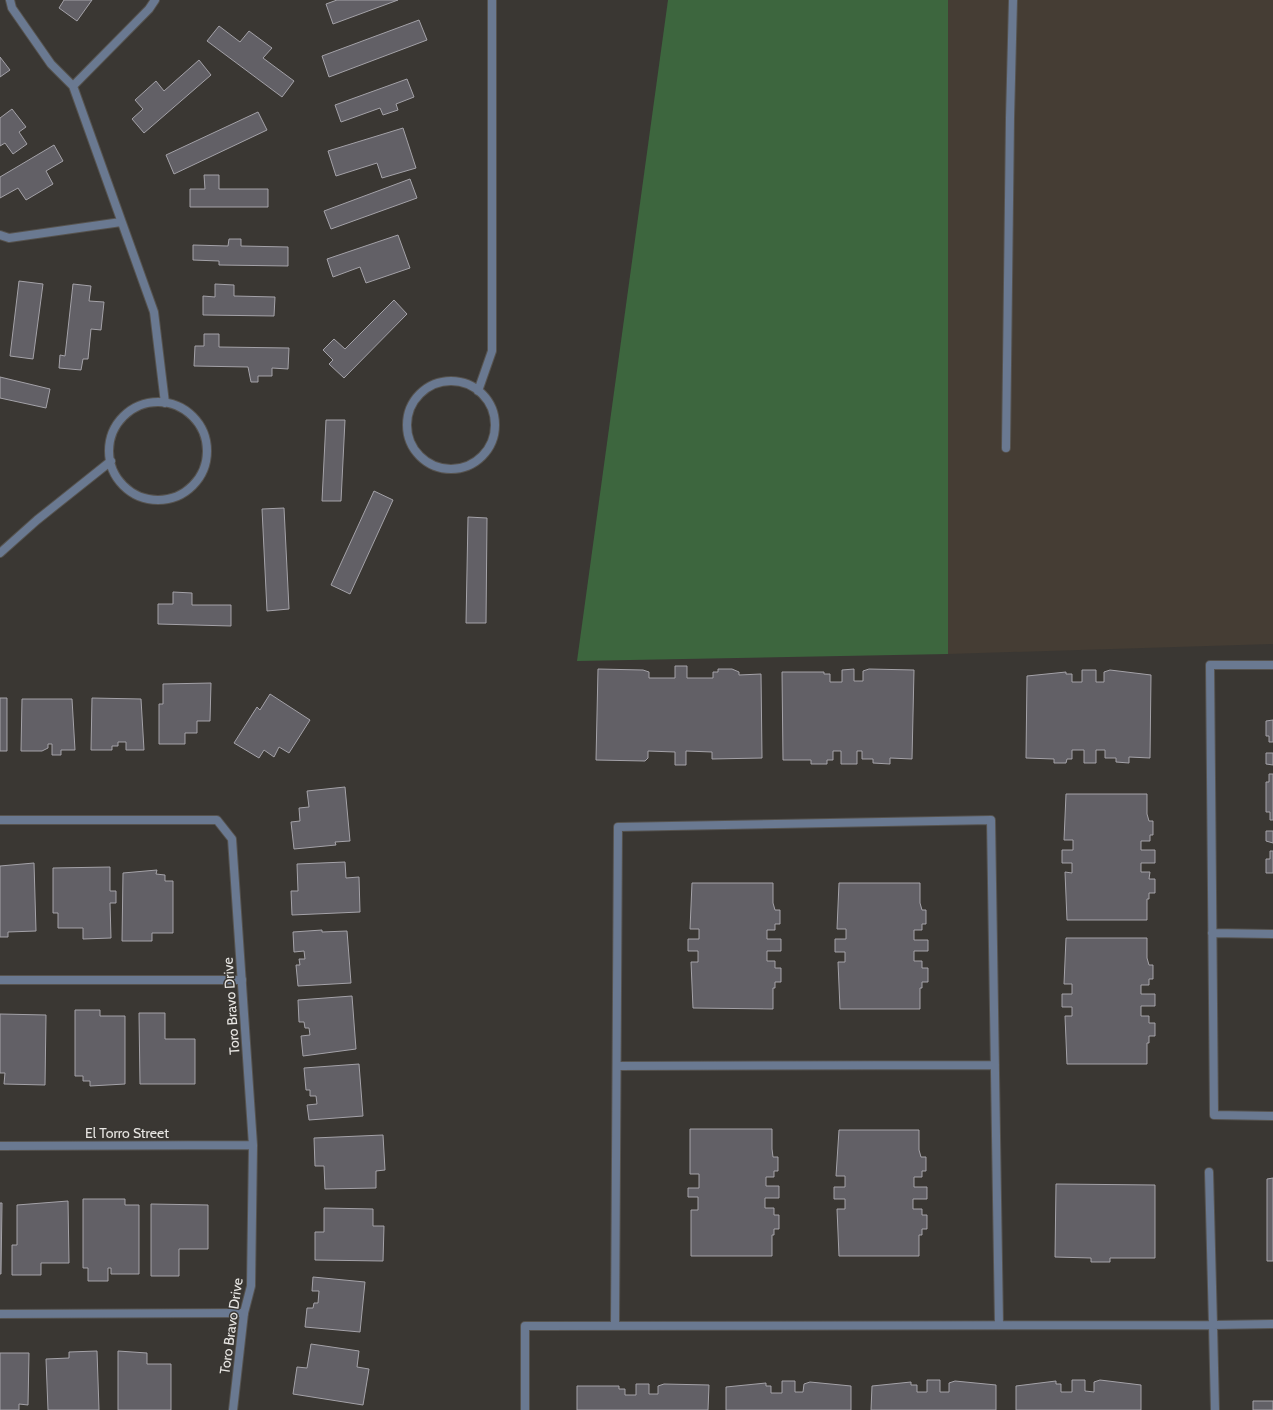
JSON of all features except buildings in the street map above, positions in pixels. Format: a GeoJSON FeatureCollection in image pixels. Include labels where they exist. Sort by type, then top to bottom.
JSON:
{"type":"FeatureCollection","features":[{"type":"Feature","properties":{"kind":"street"},"geometry":{"type":"LineString","coordinates":[[10,0],[12,8],[51,64],[73,86],[154,312],[165,403]]}},
{"type":"Feature","properties":{"kind":"street"},"geometry":{"type":"LineString","coordinates":[[73,86],[149,9],[155,0]]}},
{"type":"Feature","properties":{"kind":"street"},"geometry":{"type":"LineString","coordinates":[[478,391],[492,351],[492,0]]}},
{"type":"Feature","properties":{"kind":"street"},"geometry":{"type":"LineString","coordinates":[[1006,448],[1013,0]]}},
{"type":"Feature","properties":{"kind":"street"},"geometry":{"type":"LineString","coordinates":[[0,235],[9,238],[121,222]]}},
{"type":"Feature","properties":{"kind":"street"},"geometry":{"type":"LineString","coordinates":[[450,382],[465,384],[478,391],[488,402],[494,416],[494,431],[489,446],[481,457],[470,465],[456,469],[442,468],[429,463],[418,455],[410,443],[407,429],[408,415],[413,402],[422,392],[435,384],[450,382]]}},
{"type":"Feature","properties":{"kind":"street"},"geometry":{"type":"LineString","coordinates":[[155,402],[172,404],[186,411],[198,422],[205,437],[207,453],[206,461],[204,469],[196,483],[183,493],[168,499],[151,500],[136,495],[123,485],[114,472],[111,462],[109,457],[110,441],[116,426],[126,414],[140,406],[155,402]]}},
{"type":"Feature","properties":{"kind":"street"},"geometry":{"type":"LineString","coordinates":[[0,553],[37,520],[111,462]]}},
{"type":"Feature","properties":{"kind":"street"},"geometry":{"type":"LineString","coordinates":[[1273,665],[1210,665],[1214,1115],[1273,1116]]}},
{"type":"Feature","properties":{"kind":"street","name":"Toro Bravo Drive"},"geometry":{"type":"LineString","coordinates":[[0,820],[217,820],[232,839],[253,1145],[251,1286],[244,1313],[233,1410]]}},
{"type":"Feature","properties":{"kind":"street"},"geometry":{"type":"LineString","coordinates":[[615,1326],[618,827],[991,820],[999,1325]]}},
{"type":"Feature","properties":{"kind":"street"},"geometry":{"type":"LineString","coordinates":[[1212,933],[1273,934]]}},
{"type":"Feature","properties":{"kind":"street"},"geometry":{"type":"LineString","coordinates":[[0,980],[242,980]]}},
{"type":"Feature","properties":{"kind":"street"},"geometry":{"type":"LineString","coordinates":[[616,1066],[995,1065]]}},
{"type":"Feature","properties":{"kind":"street","name":"El Torro Street"},"geometry":{"type":"LineString","coordinates":[[0,1146],[253,1145]]}},
{"type":"Feature","properties":{"kind":"street"},"geometry":{"type":"LineString","coordinates":[[1209,1172],[1216,1410]]}},
{"type":"Feature","properties":{"kind":"street"},"geometry":{"type":"LineString","coordinates":[[0,1314],[244,1313]]}},
{"type":"Feature","properties":{"kind":"street"},"geometry":{"type":"LineString","coordinates":[[525,1410],[525,1326],[1273,1324]]}},
{"type":"Feature","properties":{"kind":"shaded area"},"geometry":{"type":"Polygon","coordinates":[[[948,0],[1273,0],[1273,644],[948,654],[948,0]]]}},
{"type":"Feature","properties":{"kind":"green space"},"geometry":{"type":"Polygon","coordinates":[[[668,0],[948,0],[948,654],[577,661],[668,0]]]}}]}
